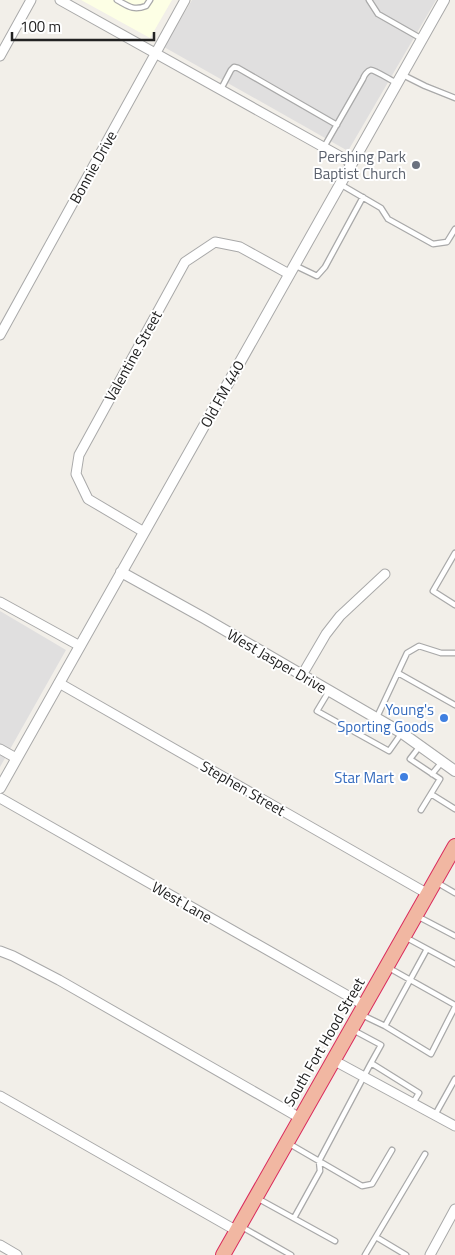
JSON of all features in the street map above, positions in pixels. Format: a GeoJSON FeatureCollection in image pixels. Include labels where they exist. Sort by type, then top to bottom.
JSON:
{"type":"FeatureCollection","features":[{"type":"Feature","properties":{"kind":"highway","name":"South Fort Hood Street"},"geometry":{"type":"LineString","coordinates":[[223,1255],[431,887],[447,865],[455,846]]}},
{"type":"Feature","properties":{"kind":"street"},"geometry":{"type":"LineString","coordinates":[[0,56],[31,0]]}},
{"type":"Feature","properties":{"kind":"street"},"geometry":{"type":"LineString","coordinates":[[60,0],[352,163]]}},
{"type":"Feature","properties":{"kind":"street","name":"Bonnie Drive"},"geometry":{"type":"LineString","coordinates":[[0,335],[185,0]]}},
{"type":"Feature","properties":{"kind":"street","name":"Old FM 440"},"geometry":{"type":"LineString","coordinates":[[0,788],[444,0]]}},
{"type":"Feature","properties":{"kind":"street","name":"Valentine Street"},"geometry":{"type":"LineString","coordinates":[[144,532],[88,499],[76,474],[79,455],[185,262],[215,242],[240,247],[289,274]]}},
{"type":"Feature","properties":{"kind":"street","name":"West Jasper Drive"},"geometry":{"type":"LineString","coordinates":[[121,572],[402,733],[455,771]]}},
{"type":"Feature","properties":{"kind":"street"},"geometry":{"type":"LineString","coordinates":[[302,675],[326,634],[340,616],[385,574]]}},
{"type":"Feature","properties":{"kind":"street"},"geometry":{"type":"LineString","coordinates":[[0,602],[80,646]]}},
{"type":"Feature","properties":{"kind":"street","name":"Stephen Street"},"geometry":{"type":"LineString","coordinates":[[59,683],[431,887]]}},
{"type":"Feature","properties":{"kind":"street"},"geometry":{"type":"LineString","coordinates":[[0,749],[16,758]]}},
{"type":"Feature","properties":{"kind":"street","name":"West Lane"},"geometry":{"type":"LineString","coordinates":[[0,798],[362,1009]]}},
{"type":"Feature","properties":{"kind":"street"},"geometry":{"type":"LineString","coordinates":[[0,952],[13,956],[59,980],[300,1118]]}},
{"type":"Feature","properties":{"kind":"street"},"geometry":{"type":"LineString","coordinates":[[333,1060],[455,1126]]}},
{"type":"Feature","properties":{"kind":"street"},"geometry":{"type":"LineString","coordinates":[[0,1096],[238,1229]]}},
{"type":"Feature","properties":{"kind":"street"},"geometry":{"type":"LineString","coordinates":[[430,1255],[455,1209]]}},
{"type":"Feature","properties":{"kind":"street"},"geometry":{"type":"LineString","coordinates":[[0,1245],[17,1255]]}},
{"type":"Feature","properties":{"kind":"lane"},"geometry":{"type":"LineString","coordinates":[[117,0],[137,9],[146,6],[150,0]]}},
{"type":"Feature","properties":{"kind":"lane"},"geometry":{"type":"LineString","coordinates":[[369,0],[378,14],[422,39]]}},
{"type":"Feature","properties":{"kind":"lane"},"geometry":{"type":"LineString","coordinates":[[221,89],[231,70],[234,67],[238,68],[337,125]]}},
{"type":"Feature","properties":{"kind":"lane"},"geometry":{"type":"LineString","coordinates":[[324,147],[368,71],[372,70],[425,86],[455,98]]}},
{"type":"Feature","properties":{"kind":"lane"},"geometry":{"type":"LineString","coordinates":[[340,184],[381,208],[388,219],[433,244],[447,242],[455,229]]}},
{"type":"Feature","properties":{"kind":"lane"},"geometry":{"type":"LineString","coordinates":[[294,264],[317,276],[325,267],[363,198]]}},
{"type":"Feature","properties":{"kind":"lane"},"geometry":{"type":"LineString","coordinates":[[455,553],[433,591],[455,606]]}},
{"type":"Feature","properties":{"kind":"lane"},"geometry":{"type":"LineString","coordinates":[[376,719],[407,653],[419,646],[441,653],[455,653]]}},
{"type":"Feature","properties":{"kind":"lane"},"geometry":{"type":"LineString","coordinates":[[398,673],[455,705]]}},
{"type":"Feature","properties":{"kind":"lane"},"geometry":{"type":"LineString","coordinates":[[329,691],[317,711],[389,751],[402,733]]}},
{"type":"Feature","properties":{"kind":"lane"},"geometry":{"type":"LineString","coordinates":[[420,746],[410,759],[440,779],[421,810]]}},
{"type":"Feature","properties":{"kind":"lane"},"geometry":{"type":"LineString","coordinates":[[432,774],[442,762]]}},
{"type":"Feature","properties":{"kind":"lane"},"geometry":{"type":"LineString","coordinates":[[431,794],[455,809]]}},
{"type":"Feature","properties":{"kind":"lane"},"geometry":{"type":"LineString","coordinates":[[431,887],[455,893]]}},
{"type":"Feature","properties":{"kind":"lane"},"geometry":{"type":"LineString","coordinates":[[416,915],[455,936]]}},
{"type":"Feature","properties":{"kind":"lane"},"geometry":{"type":"LineString","coordinates":[[403,936],[455,964]]}},
{"type":"Feature","properties":{"kind":"lane"},"geometry":{"type":"LineString","coordinates":[[384,1026],[427,949]]}},
{"type":"Feature","properties":{"kind":"lane"},"geometry":{"type":"LineString","coordinates":[[362,1009],[384,1026],[431,1054],[455,1006],[386,966]]}},
{"type":"Feature","properties":{"kind":"lane"},"geometry":{"type":"LineString","coordinates":[[294,1218],[320,1171],[319,1160],[381,1045],[350,1029]]}},
{"type":"Feature","properties":{"kind":"lane"},"geometry":{"type":"LineString","coordinates":[[371,1063],[419,1093],[413,1103]]}},
{"type":"Feature","properties":{"kind":"lane"},"geometry":{"type":"LineString","coordinates":[[435,1115],[455,1079]]}},
{"type":"Feature","properties":{"kind":"lane"},"geometry":{"type":"LineString","coordinates":[[286,1142],[362,1186],[372,1184],[392,1150]]}},
{"type":"Feature","properties":{"kind":"lane"},"geometry":{"type":"LineString","coordinates":[[365,1255],[424,1154]]}},
{"type":"Feature","properties":{"kind":"lane"},"geometry":{"type":"LineString","coordinates":[[256,1198],[335,1241]]}},
{"type":"Feature","properties":{"kind":"lane"},"geometry":{"type":"LineString","coordinates":[[238,1229],[291,1255]]}},
{"type":"Feature","properties":{"kind":"lane"},"geometry":{"type":"LineString","coordinates":[[376,1237],[406,1255]]}},
{"type":"Feature","properties":{"kind":"shaded area"},"geometry":{"type":"Polygon","coordinates":[[[81,0],[172,0],[150,38],[81,0]]]}},
{"type":"Feature","properties":{"kind":"shaded area"},"geometry":{"type":"Polygon","coordinates":[[[192,0],[436,0],[348,151],[164,47],[192,0]]]}},
{"type":"Feature","properties":{"kind":"shaded area"},"geometry":{"type":"Polygon","coordinates":[[[0,611],[66,650],[0,767],[0,611]]]}},
{"type":"Feature","properties":{"kind":"place","name":"Pershing Park Baptist Church"},"geometry":{"type":"Point","coordinates":[416,165]}},
{"type":"Feature","properties":{"kind":"place","name":"Young's Sporting Goods"},"geometry":{"type":"Point","coordinates":[444,718]}},
{"type":"Feature","properties":{"kind":"place","name":"Star Mart"},"geometry":{"type":"Point","coordinates":[404,777]}}]}
